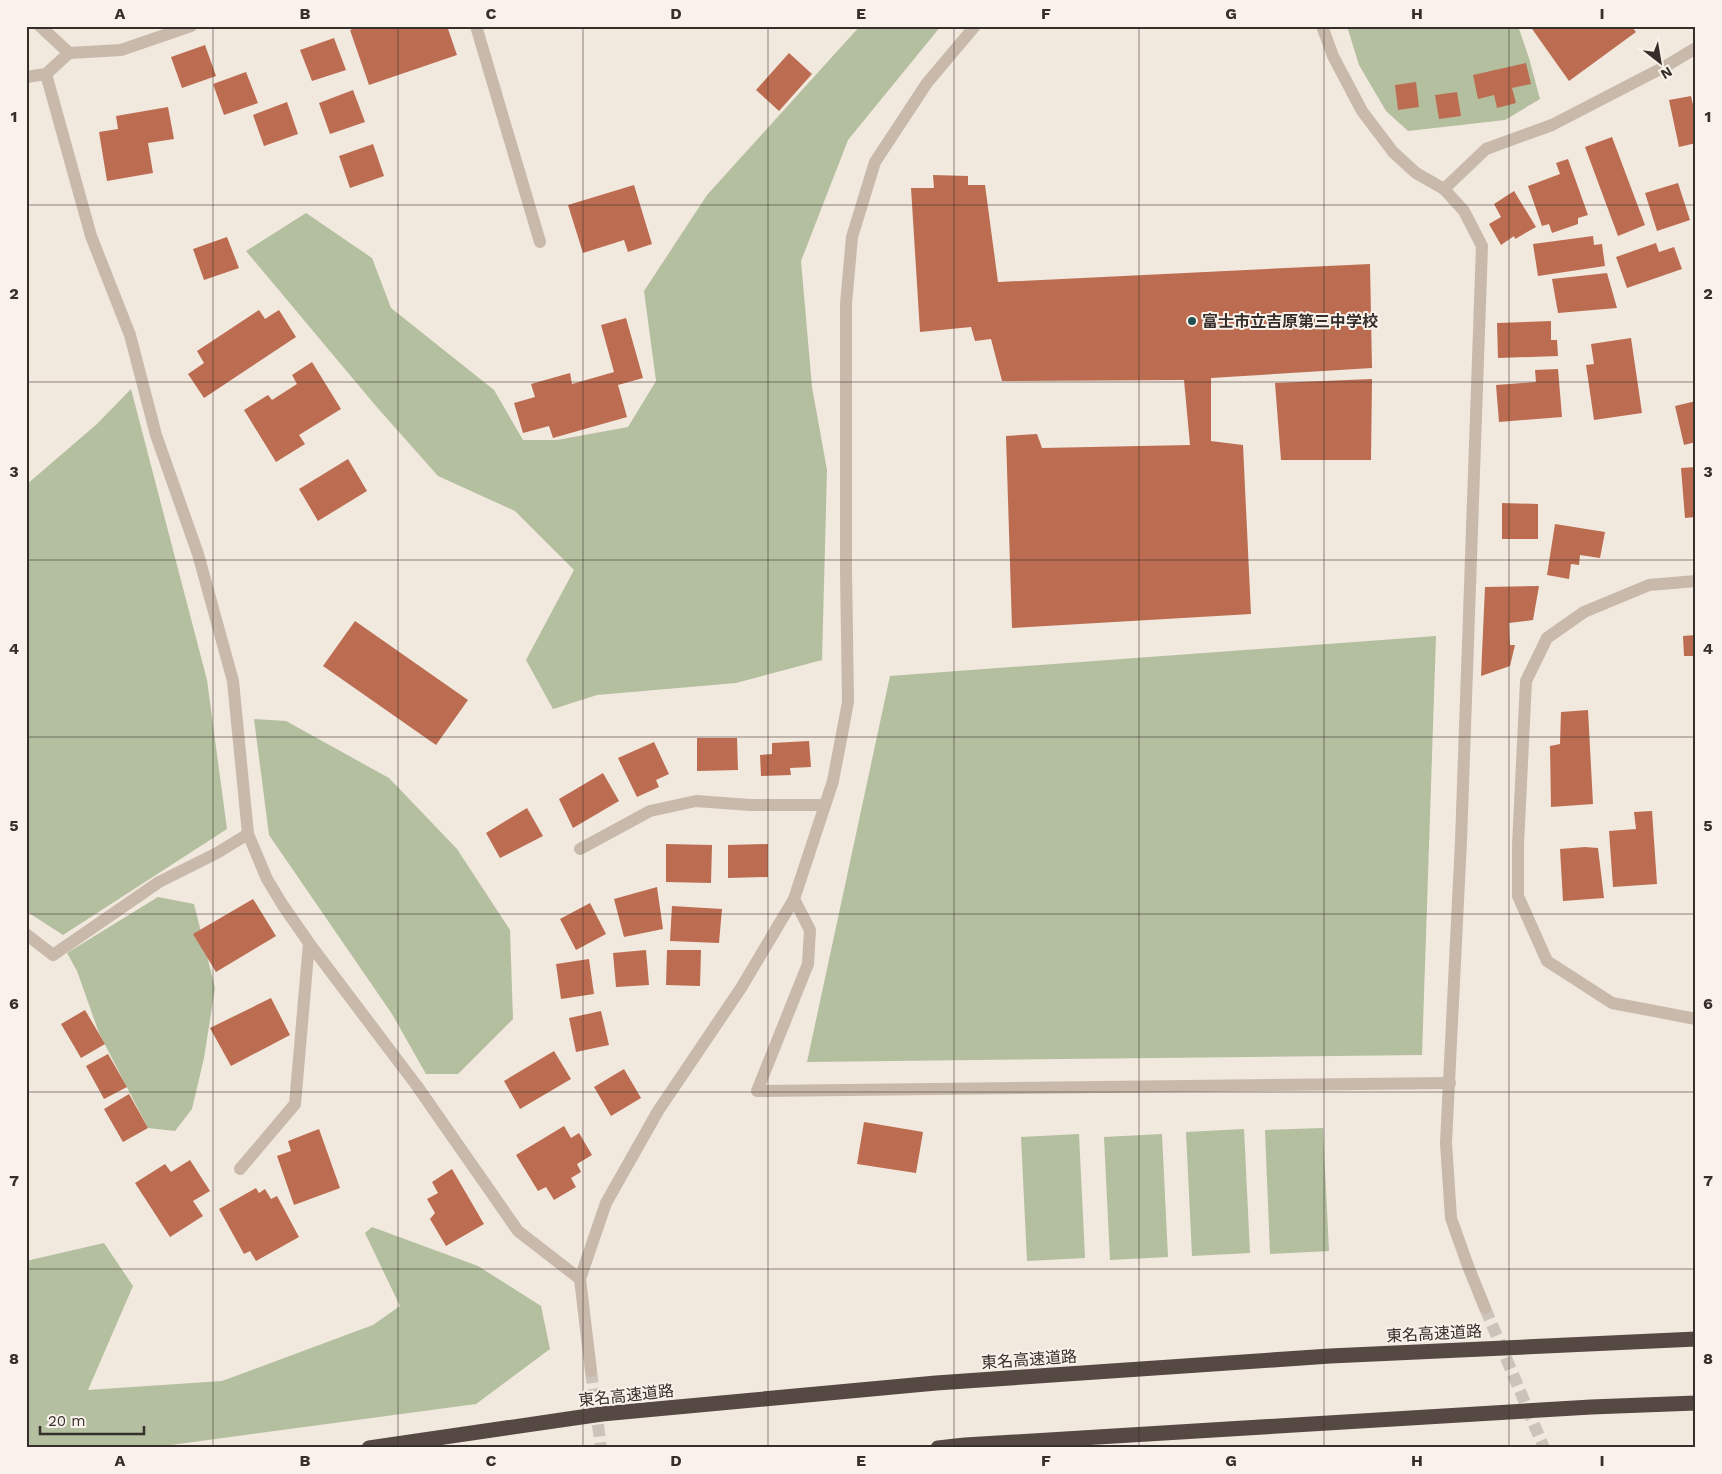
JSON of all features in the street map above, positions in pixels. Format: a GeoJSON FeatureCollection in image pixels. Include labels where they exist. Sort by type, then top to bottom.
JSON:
{"type":"FeatureCollection","features":[{"type":"Feature","properties":{"kind":"highway","name":"東名高速道路"},"geometry":{"type":"LineString","coordinates":[[369,1448],[602,1414],[936,1383],[1330,1356],[1696,1339]]}},
{"type":"Feature","properties":{"kind":"highway"},"geometry":{"type":"LineString","coordinates":[[938,1448],[975,1444],[1581,1408],[1696,1403]]}},
{"type":"Feature","properties":{"kind":"street"},"geometry":{"type":"LineString","coordinates":[[40,26],[69,52]]}},
{"type":"Feature","properties":{"kind":"street"},"geometry":{"type":"LineString","coordinates":[[26,77],[46,74],[69,52],[120,50],[191,26]]}},
{"type":"Feature","properties":{"kind":"street"},"geometry":{"type":"LineString","coordinates":[[476,26],[540,242]]}},
{"type":"Feature","properties":{"kind":"street"},"geometry":{"type":"LineString","coordinates":[[591,1371],[580,1279],[606,1203],[658,1111],[741,988],[794,898],[833,782],[848,702],[846,314],[852,237],[875,162],[927,83],[975,26]]}},
{"type":"Feature","properties":{"kind":"street"},"geometry":{"type":"LineString","coordinates":[[1322,26],[1333,56],[1362,111],[1393,152],[1416,173],[1444,190],[1464,211],[1482,246],[1461,840],[1446,1143],[1451,1218],[1485,1308]]}},
{"type":"Feature","properties":{"kind":"street"},"geometry":{"type":"LineString","coordinates":[[1444,190],[1486,149],[1552,125],[1666,66],[1696,48]]}},
{"type":"Feature","properties":{"kind":"street"},"geometry":{"type":"LineString","coordinates":[[46,74],[91,236],[130,336],[156,435],[198,554],[233,682],[248,834],[267,878],[282,904],[309,943],[417,1086],[518,1231],[580,1279]]}},
{"type":"Feature","properties":{"kind":"street"},"geometry":{"type":"LineString","coordinates":[[1696,580],[1649,585],[1584,612],[1547,638],[1526,681],[1518,845],[1518,896],[1547,961],[1612,1002],[1696,1020]]}},
{"type":"Feature","properties":{"kind":"street"},"geometry":{"type":"LineString","coordinates":[[580,849],[650,811],[696,801],[750,805],[825,805]]}},
{"type":"Feature","properties":{"kind":"street"},"geometry":{"type":"LineString","coordinates":[[26,934],[53,955],[158,882],[248,834]]}},
{"type":"Feature","properties":{"kind":"street"},"geometry":{"type":"LineString","coordinates":[[794,898],[810,930],[808,964],[757,1091],[1450,1083]]}},
{"type":"Feature","properties":{"kind":"street"},"geometry":{"type":"LineString","coordinates":[[240,1169],[295,1104],[309,943]]}},
{"type":"Feature","properties":{"kind":"green space"},"geometry":{"type":"Polygon","coordinates":[[[860,26],[941,26],[848,140],[801,261],[812,387],[827,470],[822,660],[736,683],[597,695],[553,709],[526,660],[574,570],[515,511],[438,476],[375,405],[246,251],[306,213],[372,258],[391,308],[494,390],[523,440],[557,440],[628,427],[656,381],[644,291],[707,195],[860,26]]]}},
{"type":"Feature","properties":{"kind":"green space"},"geometry":{"type":"Polygon","coordinates":[[[1347,26],[1518,26],[1540,99],[1505,120],[1408,131],[1386,111],[1359,65],[1347,26]]]}},
{"type":"Feature","properties":{"kind":"green space"},"geometry":{"type":"Polygon","coordinates":[[[131,389],[207,680],[227,829],[63,935],[26,911],[26,485],[97,424],[131,389]]]}},
{"type":"Feature","properties":{"kind":"green space"},"geometry":{"type":"Polygon","coordinates":[[[1436,636],[1422,1055],[807,1062],[890,676],[1436,636]]]}},
{"type":"Feature","properties":{"kind":"green space"},"geometry":{"type":"Polygon","coordinates":[[[254,719],[286,721],[389,778],[457,849],[510,930],[513,1019],[458,1074],[426,1074],[392,1014],[269,835],[254,719]]]}},
{"type":"Feature","properties":{"kind":"green space"},"geometry":{"type":"Polygon","coordinates":[[[158,897],[194,904],[215,988],[204,1058],[192,1109],[175,1131],[148,1128],[99,1033],[77,971],[67,953],[158,897]]]}},
{"type":"Feature","properties":{"kind":"green space"},"geometry":{"type":"Polygon","coordinates":[[[1323,1128],[1329,1251],[1270,1254],[1265,1130],[1323,1128]]]}},
{"type":"Feature","properties":{"kind":"green space"},"geometry":{"type":"Polygon","coordinates":[[[1244,1129],[1250,1253],[1192,1256],[1186,1132],[1244,1129]]]}},
{"type":"Feature","properties":{"kind":"green space"},"geometry":{"type":"Polygon","coordinates":[[[1079,1134],[1085,1258],[1027,1261],[1021,1137],[1079,1134]]]}},
{"type":"Feature","properties":{"kind":"green space"},"geometry":{"type":"Polygon","coordinates":[[[1162,1134],[1168,1257],[1110,1260],[1104,1137],[1162,1134]]]}},
{"type":"Feature","properties":{"kind":"green space"},"geometry":{"type":"Polygon","coordinates":[[[372,1227],[478,1266],[541,1306],[550,1349],[476,1404],[149,1448],[26,1448],[26,1261],[104,1243],[133,1286],[88,1390],[222,1381],[373,1325],[400,1306],[365,1233],[372,1227]]]}},
{"type":"Feature","properties":{"kind":"building"},"geometry":{"type":"Polygon","coordinates":[[[361,26],[447,26],[457,55],[369,85],[350,30],[361,26]]]}},
{"type":"Feature","properties":{"kind":"building"},"geometry":{"type":"Polygon","coordinates":[[[1530,26],[1631,26],[1636,32],[1569,81],[1530,26]]]}},
{"type":"Feature","properties":{"kind":"building"},"geometry":{"type":"Polygon","coordinates":[[[334,38],[346,70],[312,81],[300,50],[334,38]]]}},
{"type":"Feature","properties":{"kind":"building"},"geometry":{"type":"Polygon","coordinates":[[[205,45],[216,76],[182,88],[171,57],[205,45]]]}},
{"type":"Feature","properties":{"kind":"building"},"geometry":{"type":"Polygon","coordinates":[[[789,53],[812,74],[779,111],[756,90],[789,53]]]}},
{"type":"Feature","properties":{"kind":"building"},"geometry":{"type":"Polygon","coordinates":[[[1526,63],[1531,84],[1512,88],[1516,103],[1497,108],[1494,95],[1478,99],[1473,75],[1526,63]]]}},
{"type":"Feature","properties":{"kind":"building"},"geometry":{"type":"Polygon","coordinates":[[[246,72],[258,103],[224,115],[213,84],[246,72]]]}},
{"type":"Feature","properties":{"kind":"building"},"geometry":{"type":"Polygon","coordinates":[[[1416,82],[1419,107],[1398,110],[1395,85],[1416,82]]]}},
{"type":"Feature","properties":{"kind":"building"},"geometry":{"type":"Polygon","coordinates":[[[353,90],[365,122],[330,134],[319,103],[353,90]]]}},
{"type":"Feature","properties":{"kind":"building"},"geometry":{"type":"Polygon","coordinates":[[[1457,92],[1461,116],[1439,119],[1435,95],[1457,92]]]}},
{"type":"Feature","properties":{"kind":"building"},"geometry":{"type":"Polygon","coordinates":[[[1691,96],[1693,105],[1696,105],[1696,143],[1679,147],[1669,100],[1691,96]]]}},
{"type":"Feature","properties":{"kind":"building"},"geometry":{"type":"Polygon","coordinates":[[[287,102],[298,134],[264,146],[253,115],[287,102]]]}},
{"type":"Feature","properties":{"kind":"building"},"geometry":{"type":"Polygon","coordinates":[[[168,107],[174,139],[148,143],[153,173],[107,181],[99,132],[118,129],[116,116],[168,107]]]}},
{"type":"Feature","properties":{"kind":"building"},"geometry":{"type":"Polygon","coordinates":[[[1612,137],[1645,225],[1618,236],[1585,147],[1612,137]]]}},
{"type":"Feature","properties":{"kind":"building"},"geometry":{"type":"Polygon","coordinates":[[[373,144],[384,176],[350,188],[339,156],[373,144]]]}},
{"type":"Feature","properties":{"kind":"building"},"geometry":{"type":"Polygon","coordinates":[[[1568,159],[1588,215],[1578,218],[1578,224],[1552,233],[1549,224],[1542,226],[1528,186],[1560,174],[1556,163],[1568,159]]]}},
{"type":"Feature","properties":{"kind":"building"},"geometry":{"type":"Polygon","coordinates":[[[933,175],[968,176],[968,185],[985,185],[998,282],[1370,264],[1372,368],[1211,378],[1211,441],[1243,445],[1251,614],[1012,628],[1006,436],[1037,434],[1042,448],[1190,445],[1184,380],[1002,381],[991,339],[975,341],[971,327],[920,332],[911,188],[934,188],[933,175]]]}},
{"type":"Feature","properties":{"kind":"building"},"geometry":{"type":"Polygon","coordinates":[[[1678,183],[1690,220],[1657,231],[1645,193],[1678,183]]]}},
{"type":"Feature","properties":{"kind":"building"},"geometry":{"type":"Polygon","coordinates":[[[634,185],[652,244],[628,252],[624,240],[583,253],[568,205],[634,185]]]}},
{"type":"Feature","properties":{"kind":"building"},"geometry":{"type":"Polygon","coordinates":[[[1514,191],[1536,227],[1515,239],[1514,236],[1501,245],[1489,224],[1501,217],[1494,204],[1514,191]]]}},
{"type":"Feature","properties":{"kind":"building"},"geometry":{"type":"Polygon","coordinates":[[[1593,236],[1594,245],[1602,244],[1605,266],[1538,276],[1533,244],[1593,236]]]}},
{"type":"Feature","properties":{"kind":"building"},"geometry":{"type":"Polygon","coordinates":[[[227,237],[239,268],[204,280],[193,249],[227,237]]]}},
{"type":"Feature","properties":{"kind":"building"},"geometry":{"type":"Polygon","coordinates":[[[1656,243],[1659,252],[1674,247],[1682,269],[1627,288],[1616,257],[1656,243]]]}},
{"type":"Feature","properties":{"kind":"building"},"geometry":{"type":"Polygon","coordinates":[[[1607,273],[1617,308],[1558,313],[1552,279],[1607,273]]]}},
{"type":"Feature","properties":{"kind":"building"},"geometry":{"type":"Polygon","coordinates":[[[259,310],[265,319],[279,310],[296,337],[204,398],[188,374],[204,363],[197,351],[259,310]]]}},
{"type":"Feature","properties":{"kind":"building"},"geometry":{"type":"Polygon","coordinates":[[[626,318],[643,378],[618,385],[627,417],[553,438],[549,426],[523,433],[514,403],[535,397],[531,384],[570,373],[572,384],[614,372],[601,325],[626,318]]]}},
{"type":"Feature","properties":{"kind":"building"},"geometry":{"type":"Polygon","coordinates":[[[1551,321],[1551,340],[1557,340],[1558,356],[1498,358],[1497,323],[1551,321]]]}},
{"type":"Feature","properties":{"kind":"building"},"geometry":{"type":"Polygon","coordinates":[[[1631,338],[1642,413],[1594,420],[1586,365],[1594,364],[1591,344],[1631,338]]]}},
{"type":"Feature","properties":{"kind":"building"},"geometry":{"type":"Polygon","coordinates":[[[312,362],[341,409],[299,435],[305,444],[276,462],[244,410],[268,395],[272,400],[297,384],[292,375],[312,362]]]}},
{"type":"Feature","properties":{"kind":"building"},"geometry":{"type":"Polygon","coordinates":[[[1558,369],[1562,417],[1499,422],[1496,385],[1536,382],[1535,370],[1558,369]]]}},
{"type":"Feature","properties":{"kind":"building"},"geometry":{"type":"Polygon","coordinates":[[[1372,379],[1371,460],[1281,460],[1275,383],[1372,379]]]}},
{"type":"Feature","properties":{"kind":"building"},"geometry":{"type":"Polygon","coordinates":[[[1696,401],[1696,442],[1684,445],[1675,406],[1696,401]]]}},
{"type":"Feature","properties":{"kind":"building"},"geometry":{"type":"Polygon","coordinates":[[[348,459],[367,491],[318,521],[299,489],[348,459]]]}},
{"type":"Feature","properties":{"kind":"building"},"geometry":{"type":"Polygon","coordinates":[[[1696,467],[1696,517],[1685,518],[1681,468],[1696,467]]]}},
{"type":"Feature","properties":{"kind":"building"},"geometry":{"type":"Polygon","coordinates":[[[1502,503],[1538,504],[1538,539],[1502,539],[1502,503]]]}},
{"type":"Feature","properties":{"kind":"building"},"geometry":{"type":"Polygon","coordinates":[[[1555,524],[1605,532],[1600,558],[1580,555],[1579,565],[1571,564],[1569,579],[1547,575],[1555,524]]]}},
{"type":"Feature","properties":{"kind":"building"},"geometry":{"type":"Polygon","coordinates":[[[1539,586],[1533,620],[1509,623],[1510,645],[1515,645],[1510,666],[1481,676],[1485,587],[1539,586]]]}},
{"type":"Feature","properties":{"kind":"building"},"geometry":{"type":"Polygon","coordinates":[[[355,621],[468,700],[436,745],[323,666],[355,621]]]}},
{"type":"Feature","properties":{"kind":"building"},"geometry":{"type":"Polygon","coordinates":[[[1696,635],[1696,656],[1684,656],[1683,636],[1696,635]]]}},
{"type":"Feature","properties":{"kind":"building"},"geometry":{"type":"Polygon","coordinates":[[[1588,710],[1593,804],[1551,807],[1550,746],[1560,744],[1561,712],[1588,710]]]}},
{"type":"Feature","properties":{"kind":"building"},"geometry":{"type":"Polygon","coordinates":[[[697,738],[737,738],[738,770],[697,771],[697,738]]]}},
{"type":"Feature","properties":{"kind":"building"},"geometry":{"type":"Polygon","coordinates":[[[809,741],[811,767],[790,768],[791,775],[761,776],[760,755],[772,754],[772,743],[809,741]]]}},
{"type":"Feature","properties":{"kind":"building"},"geometry":{"type":"Polygon","coordinates":[[[654,742],[669,774],[656,780],[659,787],[637,797],[618,758],[654,742]]]}},
{"type":"Feature","properties":{"kind":"building"},"geometry":{"type":"Polygon","coordinates":[[[603,773],[619,801],[573,828],[559,799],[603,773]]]}},
{"type":"Feature","properties":{"kind":"building"},"geometry":{"type":"Polygon","coordinates":[[[527,808],[543,836],[500,858],[486,833],[527,808]]]}},
{"type":"Feature","properties":{"kind":"building"},"geometry":{"type":"Polygon","coordinates":[[[1652,811],[1657,884],[1613,887],[1609,831],[1636,829],[1634,812],[1652,811]]]}},
{"type":"Feature","properties":{"kind":"building"},"geometry":{"type":"Polygon","coordinates":[[[666,844],[712,845],[711,883],[666,882],[666,844]]]}},
{"type":"Feature","properties":{"kind":"building"},"geometry":{"type":"Polygon","coordinates":[[[768,844],[768,877],[728,878],[728,845],[768,844]]]}},
{"type":"Feature","properties":{"kind":"building"},"geometry":{"type":"Polygon","coordinates":[[[1598,848],[1604,898],[1563,901],[1560,849],[1598,848]]]}},
{"type":"Feature","properties":{"kind":"building"},"geometry":{"type":"Polygon","coordinates":[[[657,887],[663,929],[624,937],[614,899],[657,887]]]}},
{"type":"Feature","properties":{"kind":"building"},"geometry":{"type":"Polygon","coordinates":[[[253,899],[276,936],[216,972],[193,934],[253,899]]]}},
{"type":"Feature","properties":{"kind":"building"},"geometry":{"type":"Polygon","coordinates":[[[590,903],[606,934],[576,950],[560,919],[590,903]]]}},
{"type":"Feature","properties":{"kind":"building"},"geometry":{"type":"Polygon","coordinates":[[[672,906],[722,909],[719,943],[670,941],[672,906]]]}},
{"type":"Feature","properties":{"kind":"building"},"geometry":{"type":"Polygon","coordinates":[[[646,950],[649,985],[616,987],[613,953],[646,950]]]}},
{"type":"Feature","properties":{"kind":"building"},"geometry":{"type":"Polygon","coordinates":[[[667,950],[701,950],[700,986],[666,985],[667,950]]]}},
{"type":"Feature","properties":{"kind":"building"},"geometry":{"type":"Polygon","coordinates":[[[589,959],[594,994],[561,999],[556,964],[589,959]]]}},
{"type":"Feature","properties":{"kind":"building"},"geometry":{"type":"Polygon","coordinates":[[[271,998],[290,1035],[231,1066],[210,1028],[271,998]]]}},
{"type":"Feature","properties":{"kind":"building"},"geometry":{"type":"Polygon","coordinates":[[[85,1010],[105,1044],[81,1058],[61,1024],[85,1010]]]}},
{"type":"Feature","properties":{"kind":"building"},"geometry":{"type":"Polygon","coordinates":[[[601,1011],[609,1045],[576,1052],[569,1018],[601,1011]]]}},
{"type":"Feature","properties":{"kind":"building"},"geometry":{"type":"Polygon","coordinates":[[[554,1051],[571,1079],[520,1109],[504,1081],[554,1051]]]}},
{"type":"Feature","properties":{"kind":"building"},"geometry":{"type":"Polygon","coordinates":[[[108,1054],[127,1087],[104,1099],[86,1066],[108,1054]]]}},
{"type":"Feature","properties":{"kind":"building"},"geometry":{"type":"Polygon","coordinates":[[[624,1069],[641,1098],[611,1116],[594,1087],[624,1069]]]}},
{"type":"Feature","properties":{"kind":"building"},"geometry":{"type":"Polygon","coordinates":[[[129,1094],[148,1128],[123,1142],[104,1109],[129,1094]]]}},
{"type":"Feature","properties":{"kind":"building"},"geometry":{"type":"Polygon","coordinates":[[[864,1122],[923,1132],[916,1173],[857,1164],[864,1122]]]}},
{"type":"Feature","properties":{"kind":"building"},"geometry":{"type":"Polygon","coordinates":[[[564,1126],[571,1138],[579,1133],[592,1155],[577,1164],[581,1172],[571,1178],[576,1187],[554,1200],[546,1187],[538,1191],[516,1155],[564,1126]]]}},
{"type":"Feature","properties":{"kind":"building"},"geometry":{"type":"Polygon","coordinates":[[[319,1129],[340,1188],[294,1205],[277,1156],[291,1151],[288,1141],[319,1129]]]}},
{"type":"Feature","properties":{"kind":"building"},"geometry":{"type":"Polygon","coordinates":[[[190,1160],[210,1191],[193,1201],[203,1216],[170,1237],[135,1183],[165,1164],[171,1172],[190,1160]]]}},
{"type":"Feature","properties":{"kind":"building"},"geometry":{"type":"Polygon","coordinates":[[[452,1169],[484,1224],[446,1246],[430,1219],[435,1213],[427,1199],[438,1193],[432,1182],[452,1169]]]}},
{"type":"Feature","properties":{"kind":"building"},"geometry":{"type":"Polygon","coordinates":[[[256,1188],[259,1193],[265,1189],[271,1199],[277,1196],[299,1237],[256,1261],[250,1251],[244,1254],[219,1209],[256,1188]]]}},
{"type":"Feature","properties":{"kind":"tunnel"},"geometry":{"type":"LineString","coordinates":[[1485,1308],[1544,1448]]}},
{"type":"Feature","properties":{"kind":"tunnel"},"geometry":{"type":"LineString","coordinates":[[591,1371],[601,1448]]}},
{"type":"Feature","properties":{"kind":"place","name":"富士市立吉原第三中学校"},"geometry":{"type":"Point","coordinates":[1192,321]}}]}
